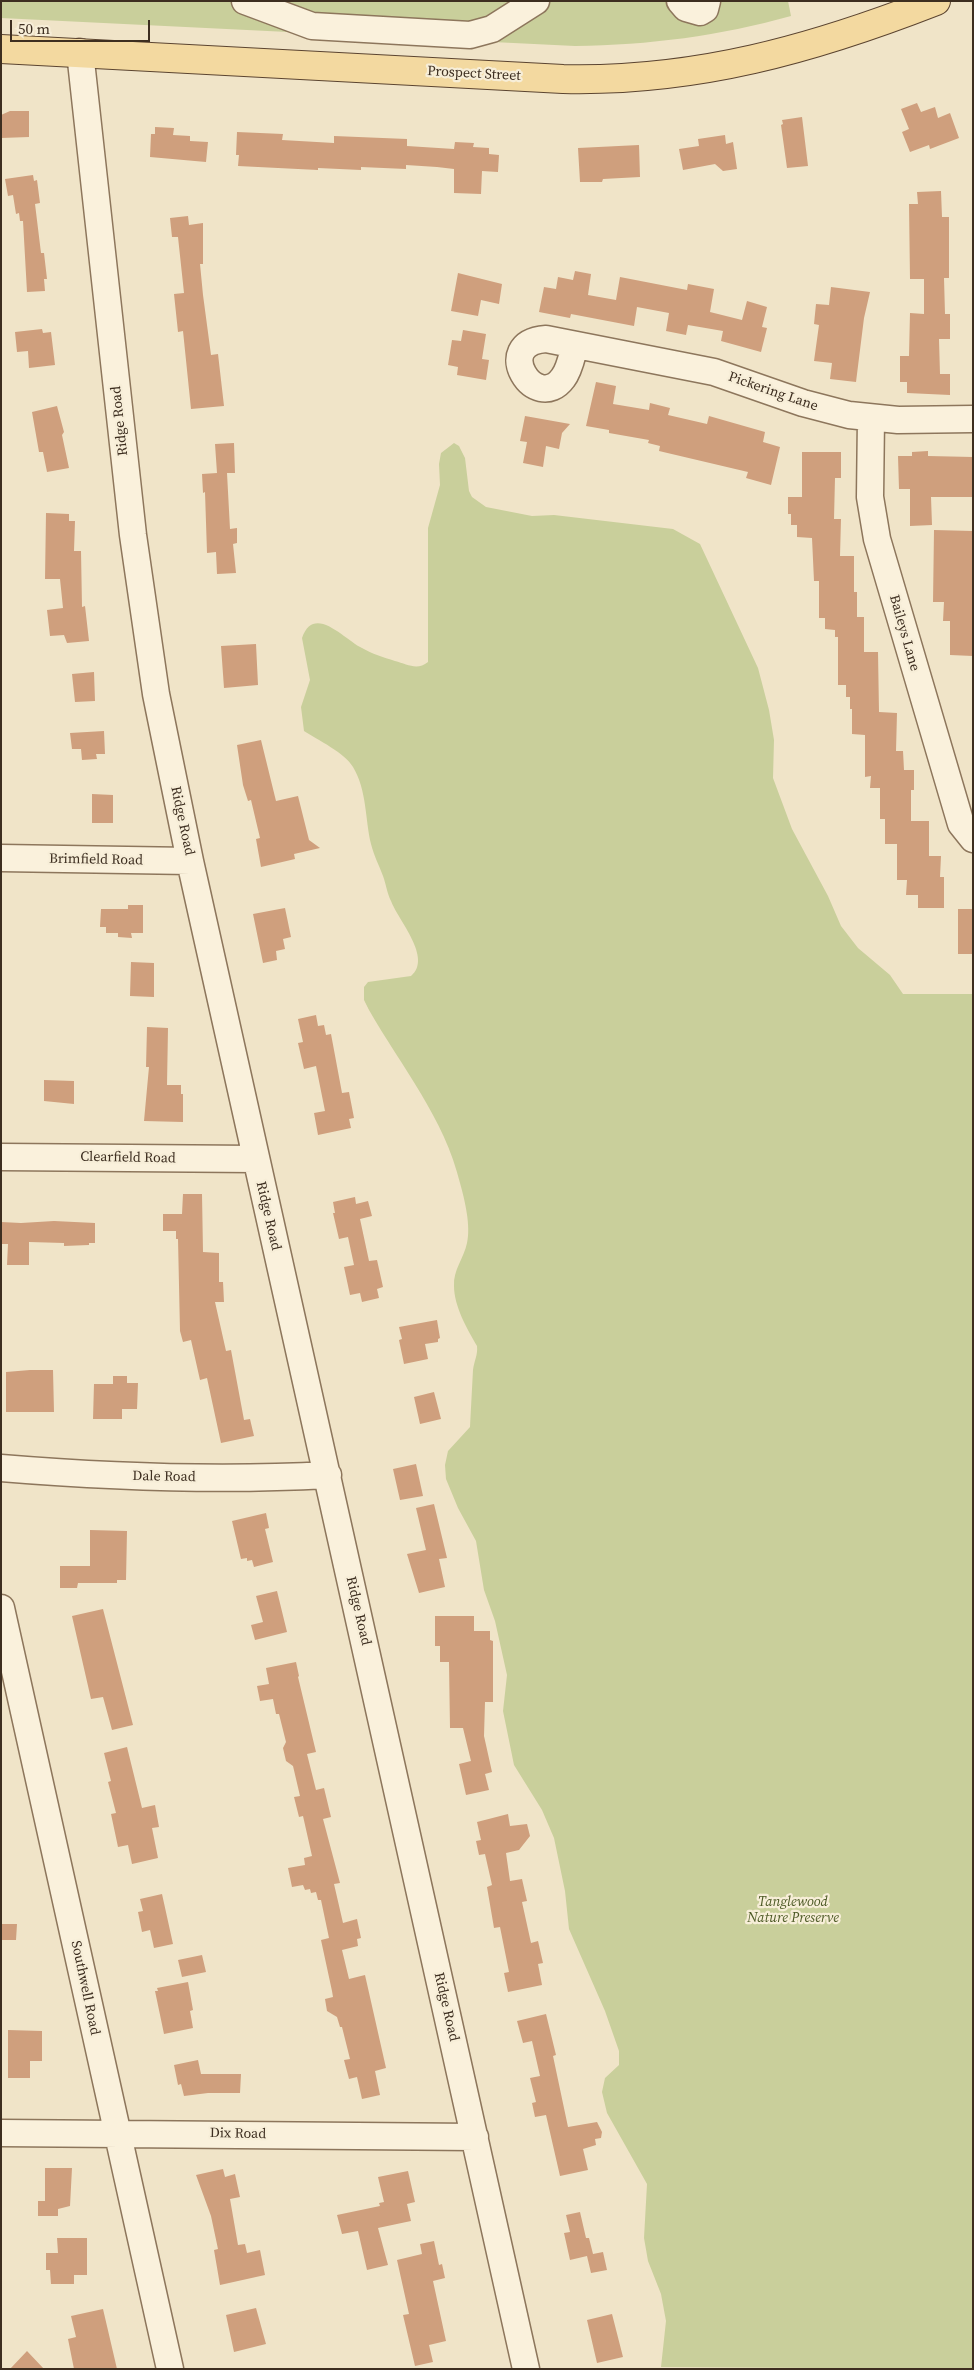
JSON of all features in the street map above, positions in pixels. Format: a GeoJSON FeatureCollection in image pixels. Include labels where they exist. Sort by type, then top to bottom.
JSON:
{"type":"FeatureCollection","features":[{"type":"Feature","properties":{"kind":"main road","name":"Prospect Street"},"geometry":{"type":"LineString","coordinates":[[1,49],[563,79],[648,77],[731,65],[783,52],[870,26],[936,1]]}},
{"type":"Feature","properties":{"kind":"street"},"geometry":{"type":"LineString","coordinates":[[245,1],[312,26],[470,35],[492,29],[536,1]]}},
{"type":"Feature","properties":{"kind":"street"},"geometry":{"type":"LineString","coordinates":[[680,1],[686,8],[700,12],[705,9],[707,1]]}},
{"type":"Feature","properties":{"kind":"street","name":"Ridge Road"},"geometry":{"type":"LineString","coordinates":[[80,52],[142,608],[156,694],[190,861],[255,1159],[328,1475],[526,2369]]}},
{"type":"Feature","properties":{"kind":"street","name":"Pickering Lane"},"geometry":{"type":"LineString","coordinates":[[575,345],[714,372],[803,404],[849,415],[871,418],[973,420]]}},
{"type":"Feature","properties":{"kind":"street","name":"Baileys Lane"},"geometry":{"type":"LineString","coordinates":[[871,418],[870,497],[877,540],[961,824],[973,839]]}},
{"type":"Feature","properties":{"kind":"street","name":"Brimfield Road"},"geometry":{"type":"LineString","coordinates":[[1,858],[190,861]]}},
{"type":"Feature","properties":{"kind":"street","name":"Clearfield Road"},"geometry":{"type":"LineString","coordinates":[[1,1157],[255,1159]]}},
{"type":"Feature","properties":{"kind":"street","name":"Dale Road"},"geometry":{"type":"LineString","coordinates":[[1,1468],[165,1478],[249,1478],[328,1475]]}},
{"type":"Feature","properties":{"kind":"street","name":"Southwell Road"},"geometry":{"type":"LineString","coordinates":[[1,1608],[170,2369]]}},
{"type":"Feature","properties":{"kind":"street","name":"Dix Road"},"geometry":{"type":"LineString","coordinates":[[1,2133],[475,2137]]}},
{"type":"Feature","properties":{"kind":"green space"},"geometry":{"type":"Polygon","coordinates":[[[1,1],[788,1],[791,16],[738,29],[684,38],[630,44],[575,46],[1,18],[1,1]]]}},
{"type":"Feature","properties":{"kind":"green space","name":"Tanglewood Nature Preserve"},"geometry":{"type":"Polygon","coordinates":[[[454,443],[459,446],[465,458],[469,491],[472,497],[486,507],[532,516],[554,515],[673,529],[700,544],[758,668],[769,710],[774,740],[773,778],[792,829],[828,896],[841,926],[858,948],[890,975],[903,994],[973,994],[973,2369],[661,2367],[666,2321],[661,2294],[648,2261],[644,2238],[647,2184],[607,2113],[602,2092],[605,2078],[619,2065],[619,2051],[605,2011],[569,1929],[565,1891],[554,1838],[542,1810],[514,1765],[503,1711],[507,1675],[495,1621],[484,1590],[476,1541],[458,1508],[446,1479],[445,1465],[448,1451],[470,1427],[473,1370],[477,1352],[477,1346],[465,1325],[456,1301],[454,1286],[455,1275],[467,1243],[467,1213],[453,1159],[444,1137],[421,1094],[381,1031],[364,1000],[364,987],[368,982],[411,976],[417,968],[416,949],[390,898],[374,853],[358,776],[344,757],[304,731],[301,707],[310,680],[302,638],[307,628],[314,624],[330,627],[355,644],[382,657],[412,666],[424,665],[428,662],[428,528],[440,485],[439,464],[441,453],[454,443]]]}},
{"type":"Feature","properties":{"kind":"building"},"geometry":{"type":"Polygon","coordinates":[[[917,103],[921,112],[935,107],[938,118],[950,113],[959,138],[930,149],[929,145],[910,152],[902,132],[909,129],[901,109],[917,103]]]}},
{"type":"Feature","properties":{"kind":"building"},"geometry":{"type":"Polygon","coordinates":[[[10,111],[29,111],[29,137],[1,138],[1,115],[10,111]]]}},
{"type":"Feature","properties":{"kind":"building"},"geometry":{"type":"Polygon","coordinates":[[[802,117],[808,166],[787,168],[781,125],[783,124],[782,120],[802,117]]]}},
{"type":"Feature","properties":{"kind":"building"},"geometry":{"type":"Polygon","coordinates":[[[155,127],[174,128],[173,135],[190,136],[190,141],[208,142],[206,162],[150,157],[151,134],[155,134],[155,127]]]}},
{"type":"Feature","properties":{"kind":"building"},"geometry":{"type":"Polygon","coordinates":[[[237,132],[283,134],[282,140],[334,143],[334,136],[407,139],[407,146],[454,149],[455,142],[474,143],[473,147],[489,148],[489,154],[499,155],[498,172],[482,171],[481,194],[454,193],[454,169],[437,167],[406,165],[406,169],[361,167],[361,170],[318,168],[318,170],[238,166],[239,155],[236,155],[237,132]]]}},
{"type":"Feature","properties":{"kind":"building"},"geometry":{"type":"Polygon","coordinates":[[[725,135],[726,144],[733,142],[737,169],[723,171],[715,164],[683,170],[679,149],[699,146],[698,139],[725,135]]]}},
{"type":"Feature","properties":{"kind":"building"},"geometry":{"type":"Polygon","coordinates":[[[639,145],[640,177],[603,179],[602,182],[580,182],[578,148],[639,145]]]}},
{"type":"Feature","properties":{"kind":"building"},"geometry":{"type":"Polygon","coordinates":[[[33,175],[34,181],[37,180],[40,203],[35,204],[41,253],[44,253],[47,279],[44,279],[45,291],[27,292],[23,221],[20,221],[19,213],[16,214],[13,195],[8,196],[5,179],[33,175]]]}},
{"type":"Feature","properties":{"kind":"building"},"geometry":{"type":"Polygon","coordinates":[[[941,191],[942,217],[949,217],[949,278],[944,278],[945,314],[950,314],[950,339],[939,339],[940,374],[950,374],[950,395],[907,393],[907,382],[900,382],[900,356],[909,356],[910,313],[924,314],[924,279],[910,279],[909,204],[918,204],[917,192],[941,191]]]}},
{"type":"Feature","properties":{"kind":"building"},"geometry":{"type":"Polygon","coordinates":[[[188,216],[189,225],[203,223],[203,264],[200,264],[203,295],[211,355],[218,354],[224,406],[191,409],[183,331],[178,332],[174,294],[184,293],[178,237],[172,237],[170,218],[188,216]]]}},
{"type":"Feature","properties":{"kind":"building"},"geometry":{"type":"Polygon","coordinates":[[[575,271],[591,274],[588,295],[616,300],[620,277],[687,290],[688,284],[714,289],[710,312],[742,320],[747,301],[767,307],[762,327],[767,328],[761,352],[721,341],[723,331],[688,325],[686,335],[666,331],[669,313],[637,307],[634,326],[571,314],[570,318],[539,312],[544,287],[556,289],[558,277],[573,280],[575,271]]]}},
{"type":"Feature","properties":{"kind":"building"},"geometry":{"type":"Polygon","coordinates":[[[458,273],[502,284],[499,304],[481,300],[478,316],[451,311],[458,273]]]}},
{"type":"Feature","properties":{"kind":"building"},"geometry":{"type":"Polygon","coordinates":[[[831,287],[870,292],[864,318],[856,382],[830,379],[832,363],[814,361],[819,325],[814,324],[816,304],[829,305],[831,287]]]}},
{"type":"Feature","properties":{"kind":"building"},"geometry":{"type":"Polygon","coordinates":[[[42,329],[43,333],[51,332],[55,365],[29,368],[28,351],[17,352],[15,332],[42,329]]]}},
{"type":"Feature","properties":{"kind":"building"},"geometry":{"type":"Polygon","coordinates":[[[463,330],[486,334],[482,359],[489,360],[486,380],[457,375],[458,367],[448,365],[452,340],[461,341],[463,330]]]}},
{"type":"Feature","properties":{"kind":"building"},"geometry":{"type":"Polygon","coordinates":[[[596,382],[616,386],[613,404],[649,410],[650,403],[670,408],[668,415],[707,424],[709,416],[765,432],[763,442],[780,447],[771,485],[746,478],[748,472],[659,451],[660,446],[648,443],[649,440],[609,433],[609,430],[586,426],[596,382]]]}},
{"type":"Feature","properties":{"kind":"building"},"geometry":{"type":"Polygon","coordinates":[[[57,406],[64,432],[62,435],[69,468],[47,472],[43,452],[39,452],[32,412],[57,406]]]}},
{"type":"Feature","properties":{"kind":"building"},"geometry":{"type":"Polygon","coordinates":[[[525,416],[570,424],[562,433],[559,449],[546,446],[543,467],[523,463],[527,442],[520,441],[525,416]]]}},
{"type":"Feature","properties":{"kind":"building"},"geometry":{"type":"Polygon","coordinates":[[[234,443],[235,473],[227,473],[230,529],[237,528],[237,543],[233,544],[236,573],[217,574],[216,552],[207,553],[205,492],[203,493],[202,474],[217,473],[215,444],[234,443]]]}},
{"type":"Feature","properties":{"kind":"building"},"geometry":{"type":"Polygon","coordinates":[[[928,451],[928,456],[973,457],[973,497],[931,497],[932,525],[910,526],[910,489],[899,489],[898,456],[912,456],[912,452],[928,451]]]}},
{"type":"Feature","properties":{"kind":"building"},"geometry":{"type":"Polygon","coordinates":[[[802,452],[841,452],[841,478],[835,478],[834,519],[841,519],[840,556],[854,556],[854,592],[857,592],[857,617],[864,617],[864,652],[878,652],[879,712],[897,713],[896,751],[903,751],[904,770],[914,770],[914,790],[911,790],[911,821],[929,821],[929,856],[941,856],[940,877],[944,877],[944,908],[918,908],[918,895],[906,895],[907,880],[897,880],[897,844],[885,844],[885,819],[880,819],[880,788],[870,788],[871,776],[865,777],[865,735],[852,734],[850,697],[846,697],[846,685],[838,685],[838,637],[835,637],[835,630],[825,629],[825,618],[819,618],[819,581],[814,581],[812,538],[797,537],[797,525],[791,525],[791,514],[788,514],[788,497],[802,497],[802,452]]]}},
{"type":"Feature","properties":{"kind":"building"},"geometry":{"type":"Polygon","coordinates":[[[46,513],[69,514],[69,521],[75,521],[74,551],[81,551],[82,607],[85,606],[89,641],[67,643],[64,635],[50,636],[47,610],[63,608],[60,579],[45,579],[46,513]]]}},
{"type":"Feature","properties":{"kind":"building"},"geometry":{"type":"Polygon","coordinates":[[[934,530],[973,531],[973,656],[950,655],[950,621],[943,621],[944,602],[933,602],[934,530]]]}},
{"type":"Feature","properties":{"kind":"building"},"geometry":{"type":"Polygon","coordinates":[[[256,644],[258,685],[224,688],[221,646],[256,644]]]}},
{"type":"Feature","properties":{"kind":"building"},"geometry":{"type":"Polygon","coordinates":[[[94,672],[95,701],[75,702],[72,674],[94,672]]]}},
{"type":"Feature","properties":{"kind":"building"},"geometry":{"type":"Polygon","coordinates":[[[104,731],[105,754],[96,754],[97,759],[82,760],[81,749],[72,749],[70,733],[104,731]]]}},
{"type":"Feature","properties":{"kind":"building"},"geometry":{"type":"Polygon","coordinates":[[[261,740],[276,801],[298,796],[309,840],[320,848],[294,854],[295,859],[261,867],[256,839],[260,838],[251,800],[248,801],[243,785],[237,745],[261,740]]]}},
{"type":"Feature","properties":{"kind":"building"},"geometry":{"type":"Polygon","coordinates":[[[92,794],[113,795],[113,823],[92,823],[92,794]]]}},
{"type":"Feature","properties":{"kind":"building"},"geometry":{"type":"Polygon","coordinates":[[[128,905],[143,905],[143,933],[131,933],[132,938],[118,937],[118,933],[106,933],[106,927],[100,927],[101,909],[128,909],[128,905]]]}},
{"type":"Feature","properties":{"kind":"building"},"geometry":{"type":"Polygon","coordinates":[[[285,908],[291,937],[283,939],[285,949],[276,951],[277,960],[263,963],[253,914],[285,908]]]}},
{"type":"Feature","properties":{"kind":"building"},"geometry":{"type":"Polygon","coordinates":[[[958,909],[973,909],[973,954],[958,954],[958,909]]]}},
{"type":"Feature","properties":{"kind":"building"},"geometry":{"type":"Polygon","coordinates":[[[131,962],[154,963],[154,997],[130,996],[131,962]]]}},
{"type":"Feature","properties":{"kind":"building"},"geometry":{"type":"Polygon","coordinates":[[[316,1015],[318,1026],[324,1025],[326,1035],[331,1034],[342,1093],[349,1092],[354,1118],[349,1119],[351,1128],[318,1135],[314,1113],[325,1111],[316,1066],[304,1069],[298,1043],[303,1042],[298,1019],[316,1015]]]}},
{"type":"Feature","properties":{"kind":"building"},"geometry":{"type":"Polygon","coordinates":[[[147,1027],[168,1028],[167,1085],[181,1085],[181,1094],[183,1094],[183,1122],[144,1121],[149,1067],[146,1067],[147,1027]]]}},
{"type":"Feature","properties":{"kind":"building"},"geometry":{"type":"Polygon","coordinates":[[[44,1080],[74,1081],[74,1104],[44,1101],[44,1080]]]}},
{"type":"Feature","properties":{"kind":"building"},"geometry":{"type":"Polygon","coordinates":[[[183,1194],[202,1194],[203,1252],[219,1253],[219,1282],[223,1282],[224,1302],[215,1302],[226,1351],[231,1350],[244,1420],[250,1419],[254,1436],[221,1443],[207,1378],[200,1380],[191,1340],[183,1342],[180,1331],[178,1239],[176,1239],[176,1231],[163,1231],[163,1214],[182,1214],[183,1194]]]}},
{"type":"Feature","properties":{"kind":"building"},"geometry":{"type":"Polygon","coordinates":[[[355,1197],[356,1204],[368,1201],[372,1216],[360,1219],[369,1261],[377,1260],[383,1287],[377,1289],[379,1298],[362,1302],[360,1293],[350,1295],[344,1267],[354,1265],[348,1237],[339,1239],[333,1213],[335,1213],[333,1202],[355,1197]]]}},
{"type":"Feature","properties":{"kind":"building"},"geometry":{"type":"Polygon","coordinates":[[[54,1221],[95,1223],[95,1243],[64,1246],[64,1243],[29,1242],[29,1265],[7,1265],[8,1244],[1,1244],[1,1222],[54,1221]]]}},
{"type":"Feature","properties":{"kind":"building"},"geometry":{"type":"Polygon","coordinates":[[[437,1320],[440,1338],[438,1342],[425,1344],[428,1359],[404,1364],[399,1340],[402,1339],[399,1327],[437,1320]]]}},
{"type":"Feature","properties":{"kind":"building"},"geometry":{"type":"Polygon","coordinates":[[[53,1370],[54,1412],[6,1412],[6,1372],[53,1370]]]}},
{"type":"Feature","properties":{"kind":"building"},"geometry":{"type":"Polygon","coordinates":[[[113,1376],[127,1376],[127,1383],[138,1383],[137,1409],[122,1409],[122,1419],[93,1419],[94,1384],[113,1384],[113,1376]]]}},
{"type":"Feature","properties":{"kind":"building"},"geometry":{"type":"Polygon","coordinates":[[[434,1392],[441,1419],[420,1424],[414,1397],[434,1392]]]}},
{"type":"Feature","properties":{"kind":"building"},"geometry":{"type":"Polygon","coordinates":[[[416,1464],[423,1496],[400,1500],[393,1469],[416,1464]]]}},
{"type":"Feature","properties":{"kind":"building"},"geometry":{"type":"Polygon","coordinates":[[[434,1504],[447,1558],[439,1559],[445,1587],[419,1593],[407,1554],[426,1550],[416,1508],[434,1504]]]}},
{"type":"Feature","properties":{"kind":"building"},"geometry":{"type":"Polygon","coordinates":[[[266,1513],[269,1528],[265,1529],[273,1562],[254,1567],[252,1560],[247,1561],[247,1558],[241,1559],[232,1521],[266,1513]]]}},
{"type":"Feature","properties":{"kind":"building"},"geometry":{"type":"Polygon","coordinates":[[[90,1530],[127,1531],[126,1580],[117,1580],[117,1583],[78,1583],[77,1588],[60,1588],[60,1566],[90,1566],[90,1530]]]}},
{"type":"Feature","properties":{"kind":"building"},"geometry":{"type":"Polygon","coordinates":[[[277,1591],[287,1632],[255,1640],[251,1625],[263,1622],[256,1596],[277,1591]]]}},
{"type":"Feature","properties":{"kind":"building"},"geometry":{"type":"Polygon","coordinates":[[[103,1609],[133,1725],[112,1730],[103,1697],[91,1699],[72,1616],[103,1609]]]}},
{"type":"Feature","properties":{"kind":"building"},"geometry":{"type":"Polygon","coordinates":[[[435,1616],[474,1616],[474,1631],[490,1631],[490,1640],[493,1641],[493,1702],[485,1702],[484,1736],[492,1772],[485,1774],[489,1790],[466,1795],[459,1764],[471,1761],[463,1728],[450,1728],[449,1662],[440,1662],[440,1646],[435,1646],[435,1616]]]}},
{"type":"Feature","properties":{"kind":"building"},"geometry":{"type":"Polygon","coordinates":[[[296,1662],[316,1752],[307,1754],[316,1790],[324,1788],[331,1817],[323,1819],[340,1883],[334,1884],[343,1923],[357,1919],[361,1938],[357,1939],[358,1946],[342,1950],[349,1979],[365,1975],[386,2068],[375,2071],[380,2095],[362,2099],[357,2077],[349,2079],[344,2060],[350,2059],[342,2027],[340,2027],[337,2017],[327,2011],[325,1999],[333,1997],[321,1940],[329,1938],[321,1900],[318,1900],[316,1892],[311,1893],[310,1889],[305,1890],[303,1885],[292,1887],[288,1868],[305,1865],[304,1858],[312,1856],[303,1816],[299,1817],[294,1797],[300,1796],[293,1766],[286,1761],[283,1748],[286,1742],[279,1714],[276,1714],[273,1699],[260,1701],[257,1686],[269,1684],[266,1668],[296,1662]]]}},
{"type":"Feature","properties":{"kind":"building"},"geometry":{"type":"Polygon","coordinates":[[[127,1747],[142,1808],[155,1805],[159,1827],[152,1828],[158,1858],[132,1864],[128,1845],[118,1847],[111,1814],[116,1813],[108,1782],[111,1781],[104,1753],[127,1747]]]}},
{"type":"Feature","properties":{"kind":"building"},"geometry":{"type":"Polygon","coordinates":[[[508,1814],[510,1826],[527,1824],[530,1836],[519,1850],[506,1853],[510,1881],[522,1879],[527,1901],[522,1902],[531,1943],[538,1941],[543,1963],[538,1964],[542,1985],[508,1992],[504,1973],[509,1972],[500,1927],[494,1928],[487,1887],[492,1885],[485,1854],[479,1855],[476,1841],[481,1840],[477,1822],[508,1814]]]}},
{"type":"Feature","properties":{"kind":"building"},"geometry":{"type":"Polygon","coordinates":[[[162,1894],[173,1944],[154,1948],[150,1930],[142,1932],[138,1912],[143,1911],[140,1899],[162,1894]]]}},
{"type":"Feature","properties":{"kind":"building"},"geometry":{"type":"Polygon","coordinates":[[[1,1924],[17,1924],[16,1940],[1,1940],[1,1924]]]}},
{"type":"Feature","properties":{"kind":"building"},"geometry":{"type":"Polygon","coordinates":[[[202,1955],[206,1972],[182,1977],[178,1960],[202,1955]]]}},
{"type":"Feature","properties":{"kind":"building"},"geometry":{"type":"Polygon","coordinates":[[[188,1982],[193,2010],[190,2011],[193,2028],[164,2034],[155,1991],[158,1991],[157,1988],[188,1982]]]}},
{"type":"Feature","properties":{"kind":"building"},"geometry":{"type":"Polygon","coordinates":[[[546,2014],[556,2055],[553,2056],[568,2127],[597,2122],[602,2132],[601,2138],[595,2139],[596,2145],[583,2149],[588,2170],[560,2176],[546,2115],[535,2117],[532,2103],[536,2102],[530,2078],[540,2076],[532,2041],[523,2043],[517,2021],[546,2014]]]}},
{"type":"Feature","properties":{"kind":"building"},"geometry":{"type":"Polygon","coordinates":[[[8,2030],[42,2031],[42,2061],[30,2061],[30,2078],[8,2078],[8,2030]]]}},
{"type":"Feature","properties":{"kind":"building"},"geometry":{"type":"Polygon","coordinates":[[[198,2060],[201,2074],[241,2074],[240,2093],[208,2093],[184,2096],[181,2084],[178,2085],[174,2065],[198,2060]]]}},
{"type":"Feature","properties":{"kind":"building"},"geometry":{"type":"Polygon","coordinates":[[[45,2168],[72,2168],[70,2206],[58,2209],[58,2216],[38,2216],[38,2201],[45,2201],[45,2168]]]}},
{"type":"Feature","properties":{"kind":"building"},"geometry":{"type":"Polygon","coordinates":[[[223,2169],[225,2177],[235,2174],[240,2197],[230,2199],[238,2245],[245,2244],[247,2253],[260,2250],[265,2275],[220,2285],[214,2250],[218,2249],[211,2216],[196,2175],[223,2169]]]}},
{"type":"Feature","properties":{"kind":"building"},"geometry":{"type":"Polygon","coordinates":[[[408,2171],[415,2202],[407,2204],[411,2221],[378,2228],[388,2265],[367,2270],[358,2231],[342,2234],[337,2215],[380,2206],[379,2203],[384,2202],[378,2177],[408,2171]]]}},
{"type":"Feature","properties":{"kind":"building"},"geometry":{"type":"Polygon","coordinates":[[[580,2212],[586,2238],[589,2238],[593,2254],[603,2252],[607,2270],[591,2273],[587,2256],[570,2260],[564,2233],[570,2232],[566,2215],[580,2212]]]}},
{"type":"Feature","properties":{"kind":"building"},"geometry":{"type":"Polygon","coordinates":[[[57,2238],[87,2238],[87,2275],[74,2275],[74,2284],[51,2284],[50,2270],[46,2270],[46,2253],[58,2253],[57,2238]]]}},
{"type":"Feature","properties":{"kind":"building"},"geometry":{"type":"Polygon","coordinates":[[[434,2241],[439,2265],[442,2264],[445,2278],[433,2281],[446,2341],[429,2345],[433,2362],[415,2366],[403,2315],[409,2314],[397,2260],[422,2254],[420,2244],[434,2241]]]}},
{"type":"Feature","properties":{"kind":"building"},"geometry":{"type":"Polygon","coordinates":[[[256,2308],[266,2344],[234,2352],[226,2315],[256,2308]]]}},
{"type":"Feature","properties":{"kind":"building"},"geometry":{"type":"Polygon","coordinates":[[[103,2309],[117,2369],[74,2369],[68,2339],[76,2337],[71,2316],[103,2309]]]}},
{"type":"Feature","properties":{"kind":"building"},"geometry":{"type":"Polygon","coordinates":[[[612,2314],[623,2357],[597,2363],[587,2320],[612,2314]]]}},
{"type":"Feature","properties":{"kind":"building"},"geometry":{"type":"Polygon","coordinates":[[[27,2351],[44,2369],[10,2369],[27,2351]]]}}]}
